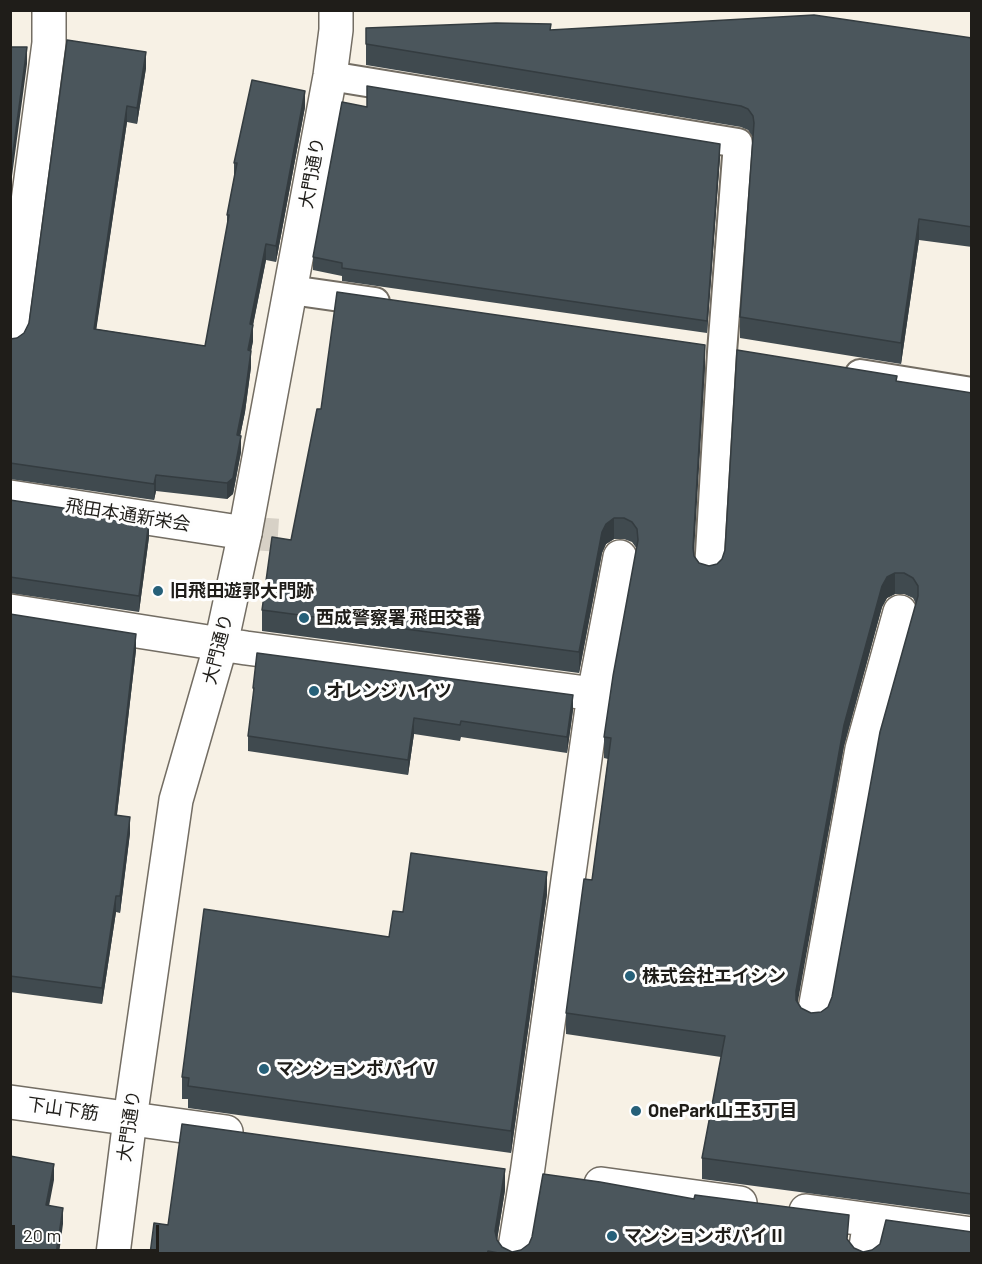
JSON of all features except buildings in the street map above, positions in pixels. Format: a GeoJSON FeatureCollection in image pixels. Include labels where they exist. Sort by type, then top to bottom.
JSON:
{"type":"FeatureCollection","features":[{"type":"Feature","properties":{"kind":"street"},"geometry":{"type":"LineString","coordinates":[[10,337],[18,238],[49,43],[49,10]]}},
{"type":"Feature","properties":{"kind":"street","name":"大門通り"},"geometry":{"type":"LineString","coordinates":[[113,1254],[176,800],[221,644],[245,533],[330,76],[336,10]]}},
{"type":"Feature","properties":{"kind":"street","name":"飛田本通新栄会"},"geometry":{"type":"LineString","coordinates":[[10,497],[245,533]]}},
{"type":"Feature","properties":{"kind":"street"},"geometry":{"type":"LineString","coordinates":[[514,1254],[551,1178],[594,694],[621,557]]}},
{"type":"Feature","properties":{"kind":"street"},"geometry":{"type":"LineString","coordinates":[[10,611],[221,644],[594,694]]}},
{"type":"Feature","properties":{"kind":"street"},"geometry":{"type":"LineString","coordinates":[[814,1015],[862,748],[900,612]]}},
{"type":"Feature","properties":{"kind":"street","name":"下山下筋"},"geometry":{"type":"LineString","coordinates":[[10,1102],[258,1137]]}},
{"type":"Feature","properties":{"kind":"street"},"geometry":{"type":"LineString","coordinates":[[492,1169],[972,1234]]}},
{"type":"Feature","properties":{"kind":"street"},"geometry":{"type":"LineString","coordinates":[[865,1254],[870,1220]]}},
{"type":"Feature","properties":{"kind":"lane"},"geometry":{"type":"LineString","coordinates":[[330,76],[738,143],[721,352],[709,570]]}},
{"type":"Feature","properties":{"kind":"lane"},"geometry":{"type":"LineString","coordinates":[[291,291],[396,305]]}},
{"type":"Feature","properties":{"kind":"lane"},"geometry":{"type":"LineString","coordinates":[[835,370],[972,392]]}},
{"type":"Feature","properties":{"kind":"tunnel"},"geometry":{"type":"LineString","coordinates":[[245,533],[336,539]]}},
{"type":"Feature","properties":{"kind":"place","name":"旧飛田遊郭大門跡"},"geometry":{"type":"Point","coordinates":[158,591]}},
{"type":"Feature","properties":{"kind":"place","name":"西成警察署 飛田交番"},"geometry":{"type":"Point","coordinates":[304,618]}},
{"type":"Feature","properties":{"kind":"place","name":"オレンジハイツ"},"geometry":{"type":"Point","coordinates":[314,691]}},
{"type":"Feature","properties":{"kind":"place","name":"株式会社エイシン"},"geometry":{"type":"Point","coordinates":[630,976]}},
{"type":"Feature","properties":{"kind":"place","name":"マンションポパイⅤ"},"geometry":{"type":"Point","coordinates":[264,1069]}},
{"type":"Feature","properties":{"kind":"place","name":"OnePark山王3丁目"},"geometry":{"type":"Point","coordinates":[636,1111]}},
{"type":"Feature","properties":{"kind":"place","name":"マンションポパイⅡ"},"geometry":{"type":"Point","coordinates":[612,1236]}}]}
